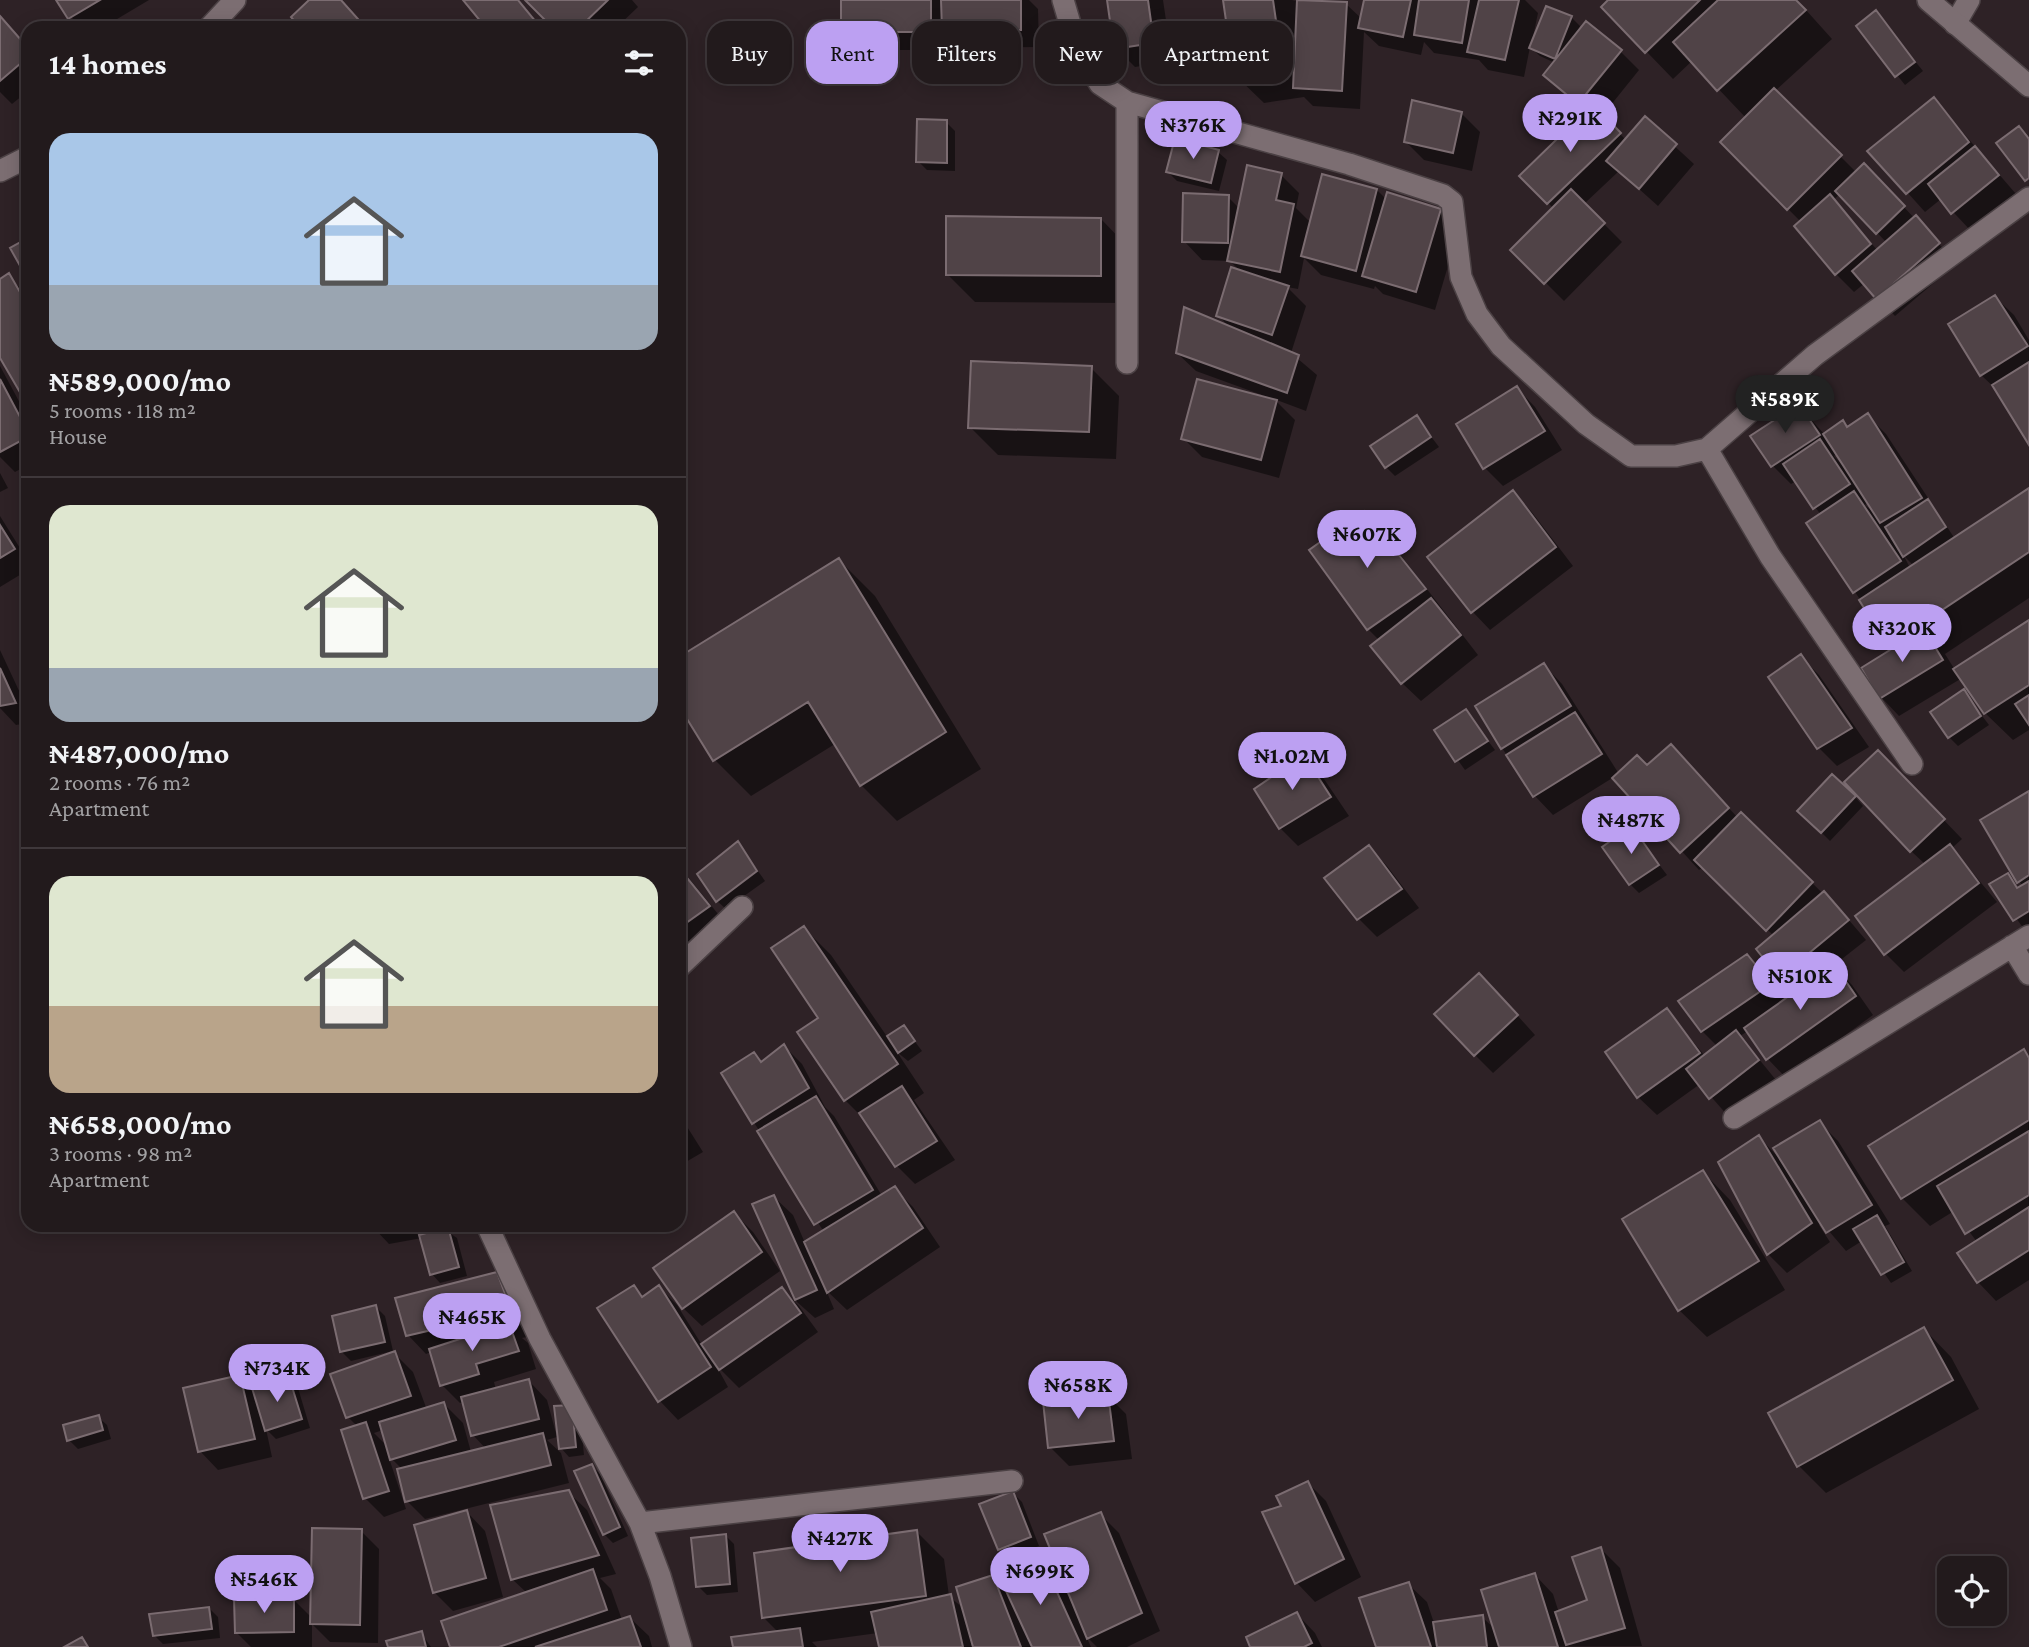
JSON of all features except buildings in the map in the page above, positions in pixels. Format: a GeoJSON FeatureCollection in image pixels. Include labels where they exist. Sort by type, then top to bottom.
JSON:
{"type":"FeatureCollection","features":[{"type":"Feature","properties":{"kind":"street"},"geometry":{"type":"LineString","coordinates":[[216,21],[235,0]]}},
{"type":"Feature","properties":{"kind":"street"},"geometry":{"type":"LineString","coordinates":[[1063,0],[1076,44],[1100,85],[1127,102],[1360,167],[1443,195],[1452,202],[1461,277],[1477,314],[1501,346],[1545,388],[1586,424],[1631,456],[1676,456],[1707,449],[1815,355],[2029,198]]}},
{"type":"Feature","properties":{"kind":"street"},"geometry":{"type":"LineString","coordinates":[[1928,0],[2029,86]]}},
{"type":"Feature","properties":{"kind":"street"},"geometry":{"type":"LineString","coordinates":[[1955,24],[1969,0]]}},
{"type":"Feature","properties":{"kind":"street"},"geometry":{"type":"LineString","coordinates":[[1127,102],[1127,363]]}},
{"type":"Feature","properties":{"kind":"street"},"geometry":{"type":"LineString","coordinates":[[0,171],[21,160]]}},
{"type":"Feature","properties":{"kind":"street"},"geometry":{"type":"LineString","coordinates":[[1707,449],[1770,556],[1912,764]]}},
{"type":"Feature","properties":{"kind":"street"},"geometry":{"type":"LineString","coordinates":[[686,960],[743,906]]}},
{"type":"Feature","properties":{"kind":"street"},"geometry":{"type":"LineString","coordinates":[[1734,1118],[2021,941],[2029,974]]}},
{"type":"Feature","properties":{"kind":"street"},"geometry":{"type":"LineString","coordinates":[[490,1232],[540,1339],[640,1523],[660,1576],[681,1647]]}},
{"type":"Feature","properties":{"kind":"street"},"geometry":{"type":"LineString","coordinates":[[640,1523],[1012,1481]]}}]}
